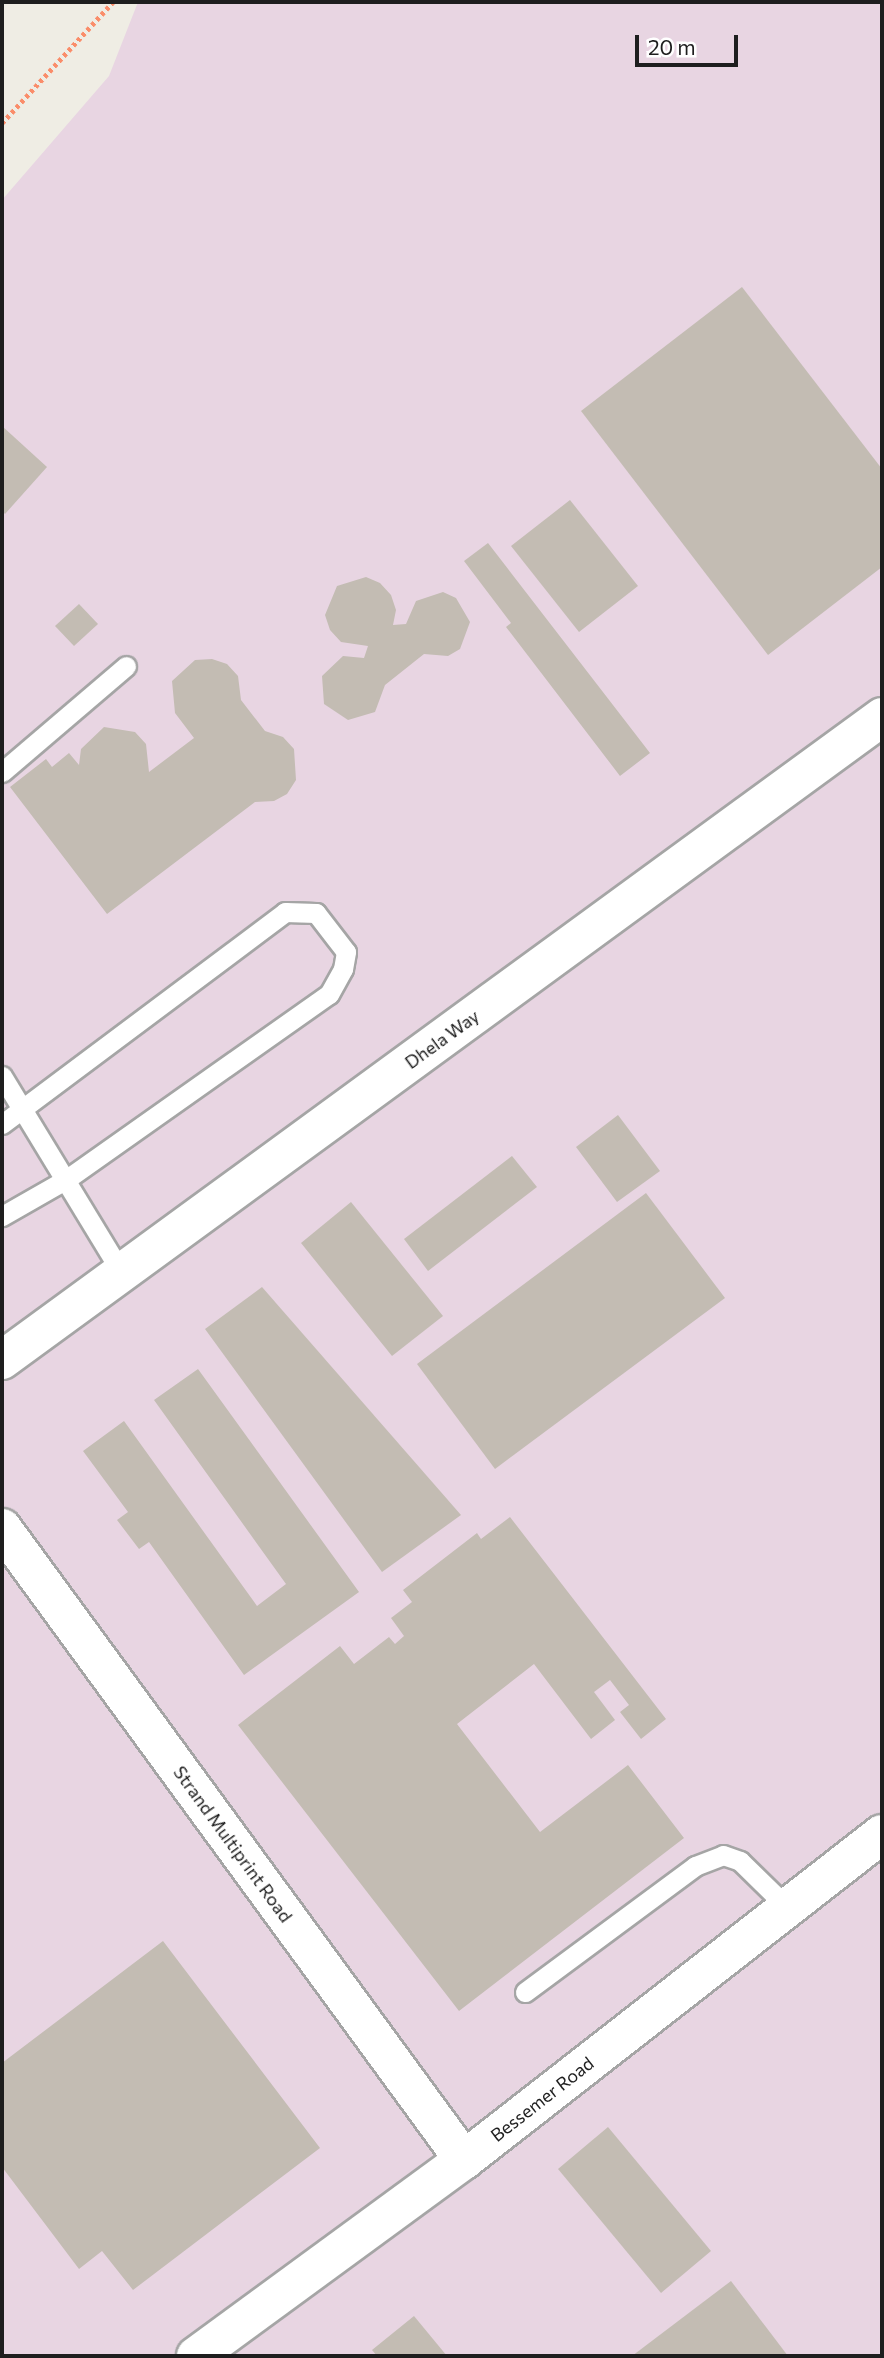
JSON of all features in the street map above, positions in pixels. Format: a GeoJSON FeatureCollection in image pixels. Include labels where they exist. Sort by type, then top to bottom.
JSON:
{"type":"FeatureCollection","features":[{"type":"Feature","properties":{"kind":"street","name":"Dhela Way"},"geometry":{"type":"LineString","coordinates":[[2,1360],[882,717]]}},
{"type":"Feature","properties":{"kind":"street","name":"Strand Multiprint Road"},"geometry":{"type":"LineString","coordinates":[[2,1528],[464,2160]]}},
{"type":"Feature","properties":{"kind":"street","name":"Bessemer Road"},"geometry":{"type":"LineString","coordinates":[[197,2356],[464,2160],[882,1834]]}},
{"type":"Feature","properties":{"kind":"lane"},"geometry":{"type":"LineString","coordinates":[[2,772],[126,666]]}},
{"type":"Feature","properties":{"kind":"lane"},"geometry":{"type":"LineString","coordinates":[[2,1124],[285,912],[316,913],[346,952],[343,969],[329,994],[65,1180],[2,1216]]}},
{"type":"Feature","properties":{"kind":"lane"},"geometry":{"type":"LineString","coordinates":[[2,1076],[122,1273]]}},
{"type":"Feature","properties":{"kind":"lane"},"geometry":{"type":"LineString","coordinates":[[525,1992],[695,1866],[723,1855],[740,1861],[788,1908]]}},
{"type":"Feature","properties":{"kind":"path"},"geometry":{"type":"LineString","coordinates":[[2,123],[113,2]]}},
{"type":"Feature","properties":{"kind":"shaded area"},"geometry":{"type":"Polygon","coordinates":[[[138,2],[882,2],[882,2356],[2,2356],[2,200],[109,76],[138,2]]]}},
{"type":"Feature","properties":{"kind":"building"},"geometry":{"type":"Polygon","coordinates":[[[742,287],[882,469],[882,567],[768,655],[581,411],[742,287]]]}},
{"type":"Feature","properties":{"kind":"building"},"geometry":{"type":"Polygon","coordinates":[[[2,426],[47,467],[5,514],[2,511],[2,426]]]}},
{"type":"Feature","properties":{"kind":"building"},"geometry":{"type":"Polygon","coordinates":[[[570,500],[638,586],[579,632],[511,546],[570,500]]]}},
{"type":"Feature","properties":{"kind":"building"},"geometry":{"type":"Polygon","coordinates":[[[488,543],[650,753],[620,776],[506,627],[511,623],[464,561],[488,543]]]}},
{"type":"Feature","properties":{"kind":"building"},"geometry":{"type":"Polygon","coordinates":[[[366,577],[380,583],[391,595],[396,610],[393,625],[406,624],[416,601],[443,592],[456,598],[470,622],[460,649],[448,656],[424,654],[385,685],[375,712],[348,720],[324,704],[322,676],[343,656],[364,658],[368,646],[341,642],[330,630],[325,615],[337,586],[366,577]]]}},
{"type":"Feature","properties":{"kind":"building"},"geometry":{"type":"Polygon","coordinates":[[[79,604],[98,624],[74,646],[55,626],[79,604]]]}},
{"type":"Feature","properties":{"kind":"building"},"geometry":{"type":"Polygon","coordinates":[[[212,659],[227,664],[238,676],[241,700],[265,731],[283,737],[294,749],[296,780],[287,794],[274,801],[255,802],[107,914],[10,787],[46,759],[52,767],[69,753],[79,765],[81,749],[104,727],[135,732],[146,744],[149,772],[194,738],[175,713],[172,681],[195,660],[212,659]]]}},
{"type":"Feature","properties":{"kind":"building"},"geometry":{"type":"Polygon","coordinates":[[[618,1115],[660,1171],[617,1202],[576,1147],[618,1115]]]}},
{"type":"Feature","properties":{"kind":"building"},"geometry":{"type":"Polygon","coordinates":[[[512,1156],[537,1187],[428,1271],[404,1239],[512,1156]]]}},
{"type":"Feature","properties":{"kind":"building"},"geometry":{"type":"Polygon","coordinates":[[[646,1193],[725,1298],[495,1469],[417,1364],[646,1193]]]}},
{"type":"Feature","properties":{"kind":"building"},"geometry":{"type":"Polygon","coordinates":[[[351,1202],[443,1316],[392,1356],[301,1243],[351,1202]]]}},
{"type":"Feature","properties":{"kind":"building"},"geometry":{"type":"Polygon","coordinates":[[[262,1287],[461,1515],[382,1572],[205,1329],[262,1287]]]}},
{"type":"Feature","properties":{"kind":"building"},"geometry":{"type":"Polygon","coordinates":[[[198,1369],[359,1592],[244,1675],[149,1542],[139,1549],[117,1520],[128,1512],[83,1451],[124,1421],[257,1606],[286,1584],[154,1400],[198,1369]]]}},
{"type":"Feature","properties":{"kind":"building"},"geometry":{"type":"Polygon","coordinates":[[[510,1517],[666,1719],[641,1739],[620,1712],[629,1705],[610,1680],[594,1692],[615,1720],[591,1739],[534,1664],[457,1724],[540,1832],[628,1765],[684,1838],[459,2011],[238,1725],[340,1646],[354,1664],[389,1637],[395,1644],[404,1636],[391,1618],[412,1602],[403,1590],[477,1533],[481,1539],[510,1517]]]}},
{"type":"Feature","properties":{"kind":"building"},"geometry":{"type":"Polygon","coordinates":[[[163,1941],[320,2148],[133,2290],[102,2251],[79,2269],[2,2167],[2,2063],[163,1941]]]}},
{"type":"Feature","properties":{"kind":"building"},"geometry":{"type":"Polygon","coordinates":[[[608,2127],[711,2251],[661,2293],[558,2169],[608,2127]]]}},
{"type":"Feature","properties":{"kind":"building"},"geometry":{"type":"Polygon","coordinates":[[[731,2281],[788,2356],[632,2356],[731,2281]]]}},
{"type":"Feature","properties":{"kind":"building"},"geometry":{"type":"Polygon","coordinates":[[[414,2316],[447,2356],[377,2356],[372,2350],[414,2316]]]}}]}
